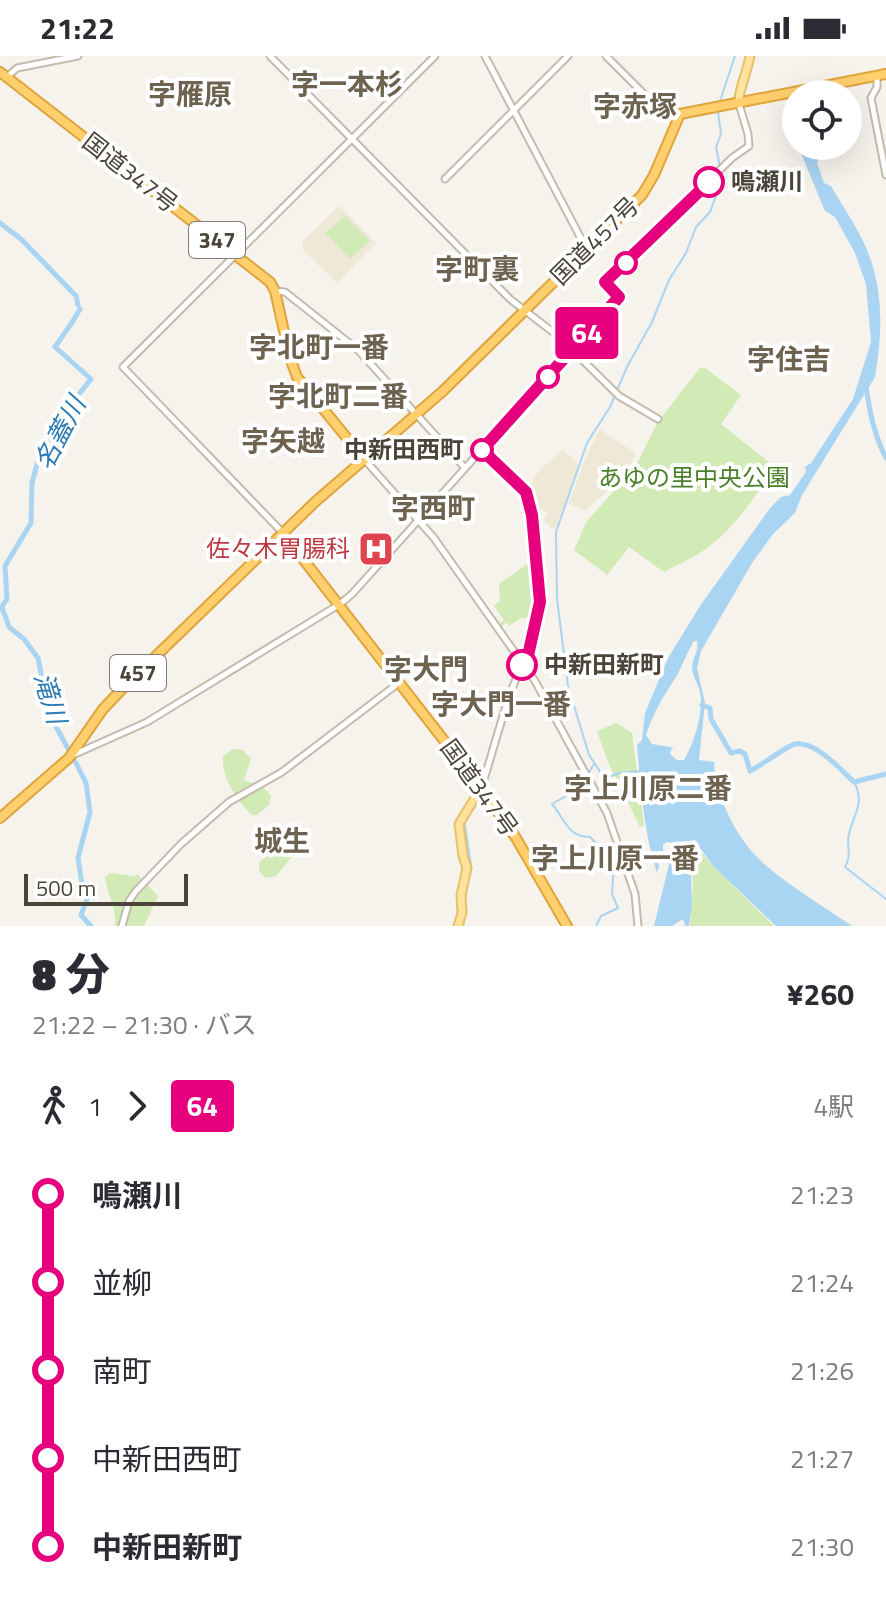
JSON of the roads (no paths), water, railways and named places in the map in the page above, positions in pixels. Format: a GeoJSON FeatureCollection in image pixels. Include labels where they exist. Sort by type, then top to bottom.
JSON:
{"type":"FeatureCollection","features":[{"type":"Feature","properties":{"kind":"highway","name":"国道347号"},"geometry":{"type":"LineString","coordinates":[[4,74],[266,278],[275,291]]}},
{"type":"Feature","properties":{"kind":"highway"},"geometry":{"type":"LineString","coordinates":[[680,114],[882,75]]}},
{"type":"Feature","properties":{"kind":"highway","name":"国道457号"},"geometry":{"type":"LineString","coordinates":[[365,460],[524,312],[642,195],[680,114]]}},
{"type":"Feature","properties":{"kind":"highway"},"geometry":{"type":"LineString","coordinates":[[275,291],[297,377],[365,460]]}},
{"type":"Feature","properties":{"kind":"highway","name":"457"},"geometry":{"type":"LineString","coordinates":[[0,818],[69,758],[103,709],[282,532],[365,460]]}},
{"type":"Feature","properties":{"kind":"highway","name":"国道347号"},"geometry":{"type":"LineString","coordinates":[[282,532],[401,681],[481,788],[516,838],[567,926]]}},
{"type":"Feature","properties":{"kind":"main road"},"geometry":{"type":"LineString","coordinates":[[742,103],[738,94],[745,81],[750,56]]}},
{"type":"Feature","properties":{"kind":"main road"},"geometry":{"type":"LineString","coordinates":[[458,926],[467,868],[459,824],[481,788]]}},
{"type":"Feature","properties":{"kind":"street"},"geometry":{"type":"LineString","coordinates":[[4,74],[17,68],[78,56]]}},
{"type":"Feature","properties":{"kind":"street"},"geometry":{"type":"LineString","coordinates":[[270,56],[524,312],[572,350],[617,394],[658,419]]}},
{"type":"Feature","properties":{"kind":"street"},"geometry":{"type":"LineString","coordinates":[[282,532],[123,367],[435,56]]}},
{"type":"Feature","properties":{"kind":"street"},"geometry":{"type":"LineString","coordinates":[[485,56],[586,248]]}},
{"type":"Feature","properties":{"kind":"street"},"geometry":{"type":"LineString","coordinates":[[445,179],[568,56]]}},
{"type":"Feature","properties":{"kind":"street"},"geometry":{"type":"LineString","coordinates":[[606,56],[653,103],[680,114]]}},
{"type":"Feature","properties":{"kind":"street"},"geometry":{"type":"LineString","coordinates":[[882,75],[871,98],[886,175]]}},
{"type":"Feature","properties":{"kind":"street"},"geometry":{"type":"LineString","coordinates":[[69,758],[147,722],[340,604],[363,582],[619,297],[605,282],[750,142],[742,103]]}},
{"type":"Feature","properties":{"kind":"street"},"geometry":{"type":"LineString","coordinates":[[275,291],[285,292],[358,350],[465,468]]}},
{"type":"Feature","properties":{"kind":"street"},"geometry":{"type":"LineString","coordinates":[[481,788],[527,660],[540,602],[532,515],[526,492],[482,450]]}},
{"type":"Feature","properties":{"kind":"street"},"geometry":{"type":"LineString","coordinates":[[365,460],[450,559],[524,663],[607,813],[637,903],[638,926]]}},
{"type":"Feature","properties":{"kind":"street"},"geometry":{"type":"LineString","coordinates":[[122,926],[129,901],[136,891],[181,844],[229,802],[282,772],[401,681]]}},
{"type":"Feature","properties":{"kind":"water"},"geometry":{"type":"Polygon","coordinates":[[[804,160],[818,160],[824,183],[831,186],[870,257],[880,308],[875,377],[802,495],[795,513],[773,534],[752,563],[701,651],[697,668],[705,703],[699,760],[714,762],[722,801],[742,839],[760,860],[852,926],[776,926],[714,867],[694,840],[690,843],[692,905],[689,926],[685,926],[683,919],[672,926],[654,926],[673,848],[672,843],[667,842],[663,845],[663,852],[656,853],[657,873],[641,793],[637,745],[642,740],[645,713],[668,658],[700,606],[770,508],[781,497],[790,495],[806,472],[805,467],[811,463],[853,399],[871,342],[866,284],[855,253],[835,217],[825,211],[804,160]],[[694,641],[646,735],[652,744],[676,748],[672,748],[670,754],[677,760],[684,760],[688,753],[699,718],[700,692],[692,667],[697,641],[694,641]]]}},
{"type":"Feature","properties":{"kind":"waterway"},"geometry":{"type":"LineString","coordinates":[[720,101],[735,56]]}},
{"type":"Feature","properties":{"kind":"waterway"},"geometry":{"type":"LineString","coordinates":[[718,112],[721,134],[716,147],[720,167]]}},
{"type":"Feature","properties":{"kind":"waterway"},"geometry":{"type":"LineString","coordinates":[[641,771],[618,773],[605,779],[589,755],[568,686],[557,599],[556,532],[587,443],[610,407],[696,227],[710,212],[721,173]]}},
{"type":"Feature","properties":{"kind":"waterway","name":"名蓋川"},"geometry":{"type":"LineString","coordinates":[[0,223],[21,239],[76,296],[78,305]]}},
{"type":"Feature","properties":{"kind":"waterway","name":"名蓋川"},"geometry":{"type":"LineString","coordinates":[[74,319],[80,309]]}},
{"type":"Feature","properties":{"kind":"waterway","name":"名蓋川"},"geometry":{"type":"LineString","coordinates":[[0,609],[7,599],[5,566],[31,523],[32,483],[37,464],[67,409],[91,379],[55,347],[73,321]]}},
{"type":"Feature","properties":{"kind":"waterway"},"geometry":{"type":"LineString","coordinates":[[866,387],[873,424],[886,458]]}},
{"type":"Feature","properties":{"kind":"waterway","name":"滝川"},"geometry":{"type":"LineString","coordinates":[[2,607],[9,627],[24,639],[38,658],[49,714],[70,752]]}},
{"type":"Feature","properties":{"kind":"waterway"},"geometry":{"type":"LineString","coordinates":[[702,705],[710,708],[711,719],[731,753],[740,751],[745,754],[750,771],[791,746],[803,744],[819,751],[854,782],[886,774]]}},
{"type":"Feature","properties":{"kind":"waterway","name":"滝川"},"geometry":{"type":"LineString","coordinates":[[75,761],[86,783],[90,812],[78,858],[87,899],[81,915],[91,926]]}},
{"type":"Feature","properties":{"kind":"waterway"},"geometry":{"type":"LineString","coordinates":[[594,764],[580,788],[552,804],[571,831],[590,837],[614,862],[612,894],[618,908],[601,916],[596,926]]}},
{"type":"Feature","properties":{"kind":"waterway"},"geometry":{"type":"LineString","coordinates":[[854,782],[859,798],[849,832],[849,857],[845,867],[886,899]]}},
{"type":"Feature","properties":{"kind":"waterway"},"geometry":{"type":"LineString","coordinates":[[465,825],[471,865],[465,899]]}},
{"type":"Feature","properties":{"kind":"place","name":"鳴瀬川"},"geometry":{"type":"Point","coordinates":[709,182]}},
{"type":"Feature","properties":{"kind":"place","name":"中新田西町"},"geometry":{"type":"Point","coordinates":[482,450]}},
{"type":"Feature","properties":{"kind":"place","name":"佐々木胃腸科"},"geometry":{"type":"Point","coordinates":[376,549]}},
{"type":"Feature","properties":{"kind":"place","name":"中新田新町"},"geometry":{"type":"Point","coordinates":[522,665]}},
{"type":"Feature","properties":{"kind":"district","name":"字一本杉"},"geometry":{"type":"Point","coordinates":[347,84]}},
{"type":"Feature","properties":{"kind":"district","name":"字雁原"},"geometry":{"type":"Point","coordinates":[190,94]}},
{"type":"Feature","properties":{"kind":"district","name":"字赤塚"},"geometry":{"type":"Point","coordinates":[635,106]}},
{"type":"Feature","properties":{"kind":"district","name":"字町裏"},"geometry":{"type":"Point","coordinates":[477,269]}},
{"type":"Feature","properties":{"kind":"district","name":"字北町一番"},"geometry":{"type":"Point","coordinates":[319,347]}},
{"type":"Feature","properties":{"kind":"district","name":"字住吉"},"geometry":{"type":"Point","coordinates":[789,359]}},
{"type":"Feature","properties":{"kind":"district","name":"字北町二番"},"geometry":{"type":"Point","coordinates":[338,396]}},
{"type":"Feature","properties":{"kind":"district","name":"字矢越"},"geometry":{"type":"Point","coordinates":[283,441]}},
{"type":"Feature","properties":{"kind":"district","name":"字西町"},"geometry":{"type":"Point","coordinates":[433,508]}},
{"type":"Feature","properties":{"kind":"district","name":"字大門"},"geometry":{"type":"Point","coordinates":[426,669]}},
{"type":"Feature","properties":{"kind":"district","name":"字大門一番"},"geometry":{"type":"Point","coordinates":[501,704]}},
{"type":"Feature","properties":{"kind":"district","name":"字上川原二番"},"geometry":{"type":"Point","coordinates":[648,788]}},
{"type":"Feature","properties":{"kind":"district","name":"城生"},"geometry":{"type":"Point","coordinates":[282,841]}},
{"type":"Feature","properties":{"kind":"district","name":"字上川原一番"},"geometry":{"type":"Point","coordinates":[615,858]}},
{"type":"Feature","properties":{"kind":"park label","name":"あゆの里中央公園"},"geometry":{"type":"Point","coordinates":[694,478]}}]}
